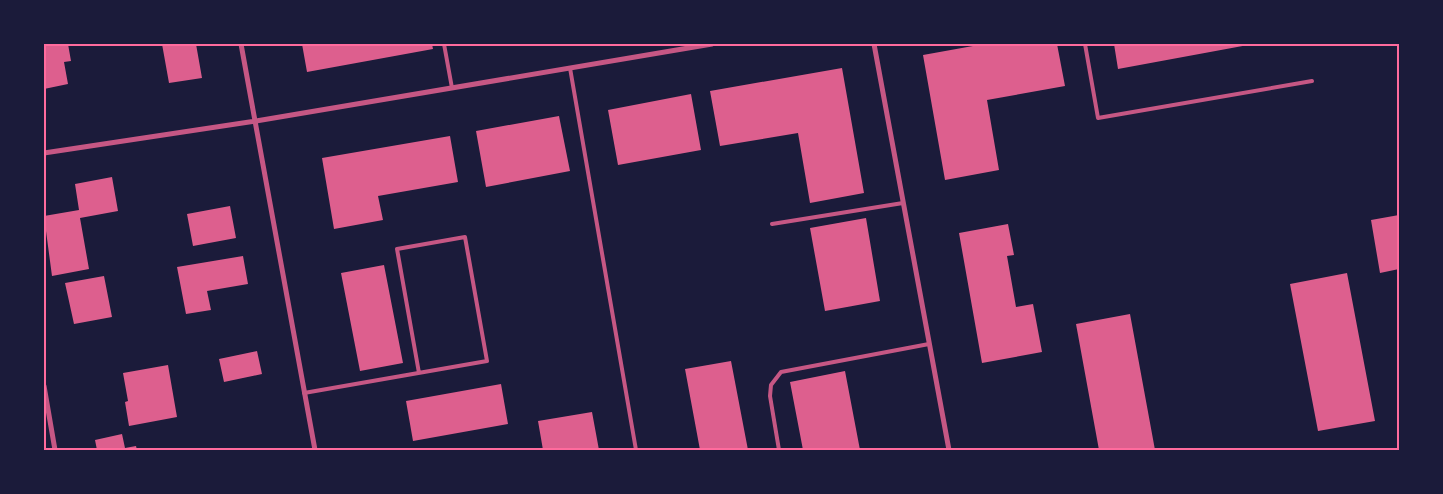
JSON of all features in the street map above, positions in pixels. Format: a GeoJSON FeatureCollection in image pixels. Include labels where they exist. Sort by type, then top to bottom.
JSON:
{"type":"FeatureCollection","features":[{"type":"Feature","properties":{"kind":"street"},"geometry":{"type":"LineString","coordinates":[[241,44],[315,450]]}},
{"type":"Feature","properties":{"kind":"street"},"geometry":{"type":"LineString","coordinates":[[44,153],[256,122],[712,44]]}},
{"type":"Feature","properties":{"kind":"street"},"geometry":{"type":"LineString","coordinates":[[874,44],[949,450]]}},
{"type":"Feature","properties":{"kind":"street"},"geometry":{"type":"LineString","coordinates":[[44,386],[55,450]]}},
{"type":"Feature","properties":{"kind":"lane"},"geometry":{"type":"LineString","coordinates":[[444,44],[452,88]]}},
{"type":"Feature","properties":{"kind":"lane"},"geometry":{"type":"LineString","coordinates":[[1085,44],[1098,118],[1312,81]]}},
{"type":"Feature","properties":{"kind":"lane"},"geometry":{"type":"LineString","coordinates":[[570,68],[636,450]]}},
{"type":"Feature","properties":{"kind":"lane"},"geometry":{"type":"LineString","coordinates":[[772,224],[904,203]]}},
{"type":"Feature","properties":{"kind":"lane"},"geometry":{"type":"LineString","coordinates":[[304,393],[419,373],[487,361],[465,237],[397,249],[419,373]]}},
{"type":"Feature","properties":{"kind":"lane"},"geometry":{"type":"LineString","coordinates":[[778,450],[770,385],[781,372],[929,344]]}},
{"type":"Feature","properties":{"kind":"building"},"geometry":{"type":"Polygon","coordinates":[[[44,44],[68,44],[71,61],[64,62],[68,84],[44,89],[44,44]]]}},
{"type":"Feature","properties":{"kind":"building"},"geometry":{"type":"Polygon","coordinates":[[[162,44],[196,44],[202,78],[169,83],[162,44]]]}},
{"type":"Feature","properties":{"kind":"building"},"geometry":{"type":"Polygon","coordinates":[[[302,44],[432,44],[433,49],[307,72],[302,44]]]}},
{"type":"Feature","properties":{"kind":"building"},"geometry":{"type":"Polygon","coordinates":[[[984,44],[1057,44],[1065,86],[987,100],[999,170],[945,180],[923,55],[984,44]]]}},
{"type":"Feature","properties":{"kind":"building"},"geometry":{"type":"Polygon","coordinates":[[[1114,44],[1248,44],[1248,45],[1118,69],[1114,44]]]}},
{"type":"Feature","properties":{"kind":"building"},"geometry":{"type":"Polygon","coordinates":[[[842,68],[864,193],[810,203],[798,133],[720,146],[710,91],[842,68]]]}},
{"type":"Feature","properties":{"kind":"building"},"geometry":{"type":"Polygon","coordinates":[[[691,94],[701,150],[618,165],[608,110],[691,94]]]}},
{"type":"Feature","properties":{"kind":"building"},"geometry":{"type":"Polygon","coordinates":[[[559,116],[570,171],[486,187],[476,131],[559,116]]]}},
{"type":"Feature","properties":{"kind":"building"},"geometry":{"type":"Polygon","coordinates":[[[450,136],[458,182],[378,196],[383,220],[334,229],[322,158],[450,136]]]}},
{"type":"Feature","properties":{"kind":"building"},"geometry":{"type":"Polygon","coordinates":[[[112,177],[118,211],[80,218],[89,269],[52,276],[44,216],[79,210],[75,184],[112,177]]]}},
{"type":"Feature","properties":{"kind":"building"},"geometry":{"type":"Polygon","coordinates":[[[230,206],[236,238],[193,246],[187,214],[230,206]]]}},
{"type":"Feature","properties":{"kind":"building"},"geometry":{"type":"Polygon","coordinates":[[[1399,215],[1399,269],[1380,273],[1371,220],[1399,215]]]}},
{"type":"Feature","properties":{"kind":"building"},"geometry":{"type":"Polygon","coordinates":[[[866,218],[880,301],[825,311],[810,228],[866,218]]]}},
{"type":"Feature","properties":{"kind":"building"},"geometry":{"type":"Polygon","coordinates":[[[1008,224],[1014,255],[1007,256],[1016,307],[1033,304],[1042,352],[982,363],[959,233],[1008,224]]]}},
{"type":"Feature","properties":{"kind":"building"},"geometry":{"type":"Polygon","coordinates":[[[243,256],[248,284],[207,291],[211,310],[186,314],[177,267],[243,256]]]}},
{"type":"Feature","properties":{"kind":"building"},"geometry":{"type":"Polygon","coordinates":[[[384,265],[403,363],[360,371],[341,273],[384,265]]]}},
{"type":"Feature","properties":{"kind":"building"},"geometry":{"type":"Polygon","coordinates":[[[1347,273],[1375,421],[1318,431],[1290,284],[1347,273]]]}},
{"type":"Feature","properties":{"kind":"building"},"geometry":{"type":"Polygon","coordinates":[[[104,276],[112,317],[74,324],[65,283],[104,276]]]}},
{"type":"Feature","properties":{"kind":"building"},"geometry":{"type":"Polygon","coordinates":[[[1130,314],[1155,450],[1099,450],[1076,324],[1130,314]]]}},
{"type":"Feature","properties":{"kind":"building"},"geometry":{"type":"Polygon","coordinates":[[[257,351],[262,374],[224,382],[219,359],[257,351]]]}},
{"type":"Feature","properties":{"kind":"building"},"geometry":{"type":"Polygon","coordinates":[[[731,361],[748,450],[700,450],[685,369],[731,361]]]}},
{"type":"Feature","properties":{"kind":"building"},"geometry":{"type":"Polygon","coordinates":[[[168,365],[177,417],[129,426],[125,402],[128,401],[123,373],[168,365]]]}},
{"type":"Feature","properties":{"kind":"building"},"geometry":{"type":"Polygon","coordinates":[[[845,371],[860,450],[803,450],[790,382],[845,371]]]}},
{"type":"Feature","properties":{"kind":"building"},"geometry":{"type":"Polygon","coordinates":[[[501,384],[508,424],[413,441],[406,401],[501,384]]]}},
{"type":"Feature","properties":{"kind":"building"},"geometry":{"type":"Polygon","coordinates":[[[592,412],[599,450],[543,450],[538,421],[592,412]]]}},
{"type":"Feature","properties":{"kind":"building"},"geometry":{"type":"Polygon","coordinates":[[[122,434],[125,448],[136,446],[137,450],[97,450],[95,440],[122,434]]]}}]}
